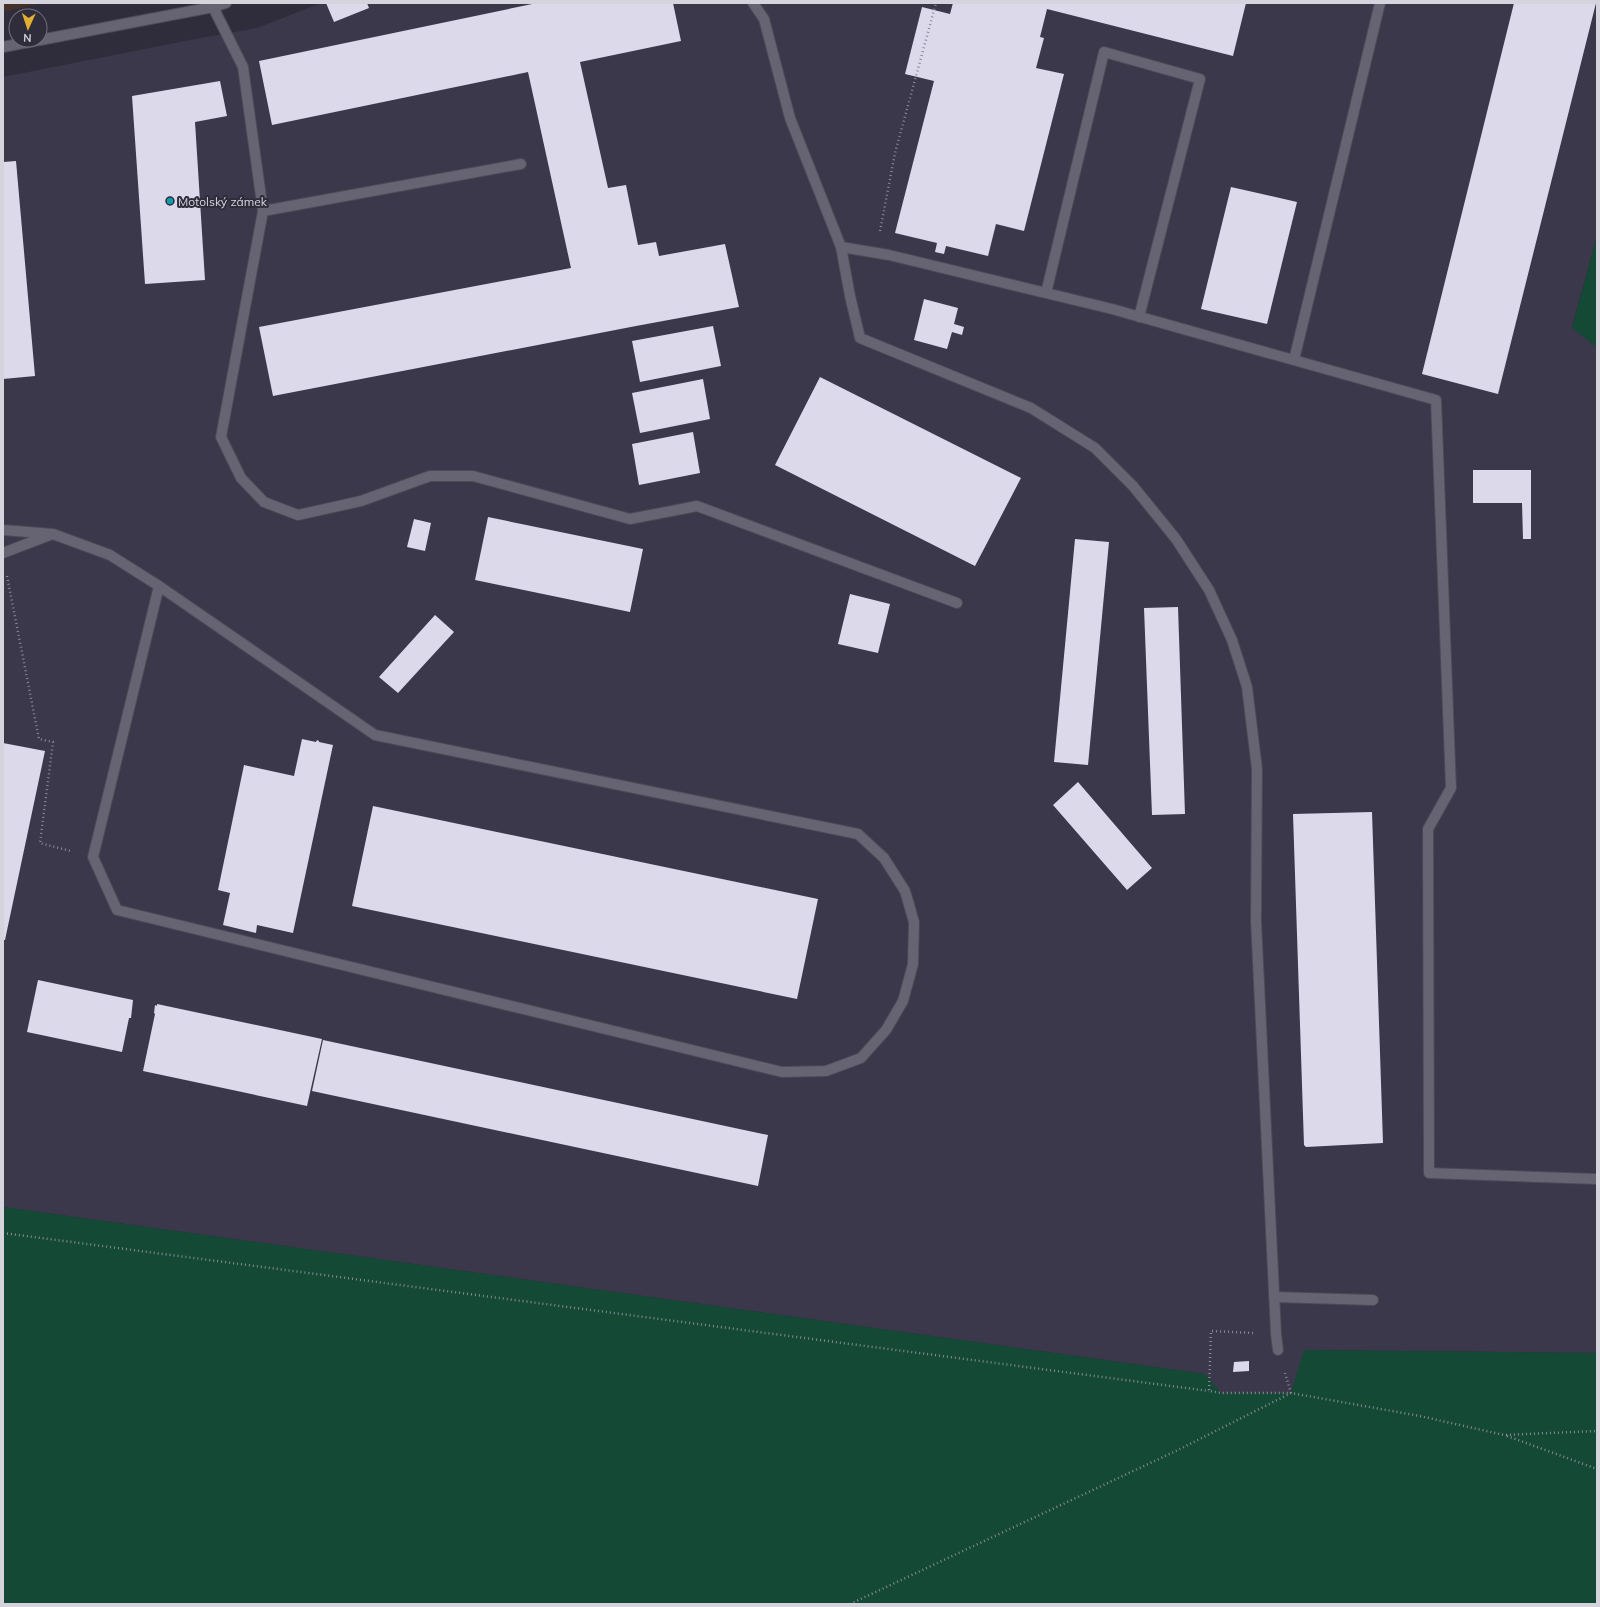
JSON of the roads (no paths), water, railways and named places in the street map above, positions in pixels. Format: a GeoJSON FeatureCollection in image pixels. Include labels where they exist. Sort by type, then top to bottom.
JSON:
{"type":"FeatureCollection","features":[{"type":"Feature","properties":{"kind":"street"},"geometry":{"type":"LineString","coordinates":[[48,38],[213,7],[226,3]]}},
{"type":"Feature","properties":{"kind":"street"},"geometry":{"type":"LineString","coordinates":[[753,3],[764,19],[790,118],[841,247],[850,296],[860,338],[1031,408],[1095,448],[1133,486],[1176,540],[1210,590],[1232,640],[1247,687],[1257,769],[1256,922],[1274,1297],[1278,1350]]}},
{"type":"Feature","properties":{"kind":"street"},"geometry":{"type":"LineString","coordinates":[[1294,360],[1380,3]]}},
{"type":"Feature","properties":{"kind":"street"},"geometry":{"type":"LineString","coordinates":[[213,7],[243,67],[263,211],[221,438],[241,478],[264,502],[298,515],[362,501],[430,476],[473,476],[630,519],[697,506],[957,603]]}},
{"type":"Feature","properties":{"kind":"street"},"geometry":{"type":"LineString","coordinates":[[1046,293],[1104,52],[1200,80],[1139,317]]}},
{"type":"Feature","properties":{"kind":"street"},"geometry":{"type":"LineString","coordinates":[[263,211],[521,164]]}},
{"type":"Feature","properties":{"kind":"street"},"geometry":{"type":"LineString","coordinates":[[841,247],[876,253],[1046,293],[1139,317],[1436,400],[1450,788],[1428,829],[1429,1173],[1597,1179]]}},
{"type":"Feature","properties":{"kind":"street"},"geometry":{"type":"LineString","coordinates":[[3,530],[54,534],[110,555],[159,586],[375,735],[858,834],[884,858],[905,891],[914,922],[912,964],[903,1001],[886,1030],[861,1058],[826,1071],[782,1072],[117,910],[93,857],[159,586]]}},
{"type":"Feature","properties":{"kind":"street"},"geometry":{"type":"LineString","coordinates":[[3,553],[54,534]]}},
{"type":"Feature","properties":{"kind":"street"},"geometry":{"type":"LineString","coordinates":[[1274,1297],[1373,1300]]}},
{"type":"Feature","properties":{"kind":"place","name":"Motolský zámek"},"geometry":{"type":"Point","coordinates":[170,201]}}]}
